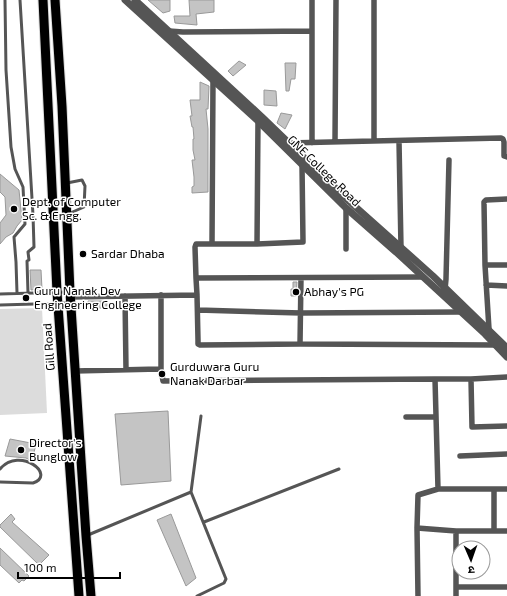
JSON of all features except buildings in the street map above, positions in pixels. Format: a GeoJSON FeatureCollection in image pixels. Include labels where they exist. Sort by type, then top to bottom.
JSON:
{"type":"FeatureCollection","features":[{"type":"Feature","properties":{"kind":"main road","name":"Gill Road"},"geometry":{"type":"LineString","coordinates":[[43,0],[57,292],[80,596]]}},
{"type":"Feature","properties":{"kind":"main road","name":"Gill Road"},"geometry":{"type":"LineString","coordinates":[[55,0],[62,106],[70,297],[91,596]]}},
{"type":"Feature","properties":{"kind":"street","name":"GNE College Road"},"geometry":{"type":"LineString","coordinates":[[125,0],[258,121],[346,208],[422,277],[444,292],[489,329],[507,357]]}},
{"type":"Feature","properties":{"kind":"street","name":"GNE College Road"},"geometry":{"type":"LineString","coordinates":[[135,0],[257,112],[349,201],[401,248],[444,292],[460,312],[497,342],[507,348]]}},
{"type":"Feature","properties":{"kind":"street"},"geometry":{"type":"LineString","coordinates":[[312,0],[312,143]]}},
{"type":"Feature","properties":{"kind":"street"},"geometry":{"type":"LineString","coordinates":[[335,142],[336,0]]}},
{"type":"Feature","properties":{"kind":"street"},"geometry":{"type":"LineString","coordinates":[[374,0],[374,141]]}},
{"type":"Feature","properties":{"kind":"street"},"geometry":{"type":"LineString","coordinates":[[169,31],[312,31]]}},
{"type":"Feature","properties":{"kind":"street"},"geometry":{"type":"LineString","coordinates":[[212,244],[213,80]]}},
{"type":"Feature","properties":{"kind":"street"},"geometry":{"type":"LineString","coordinates":[[257,244],[258,121]]}},
{"type":"Feature","properties":{"kind":"street"},"geometry":{"type":"LineString","coordinates":[[288,143],[501,138],[504,142],[504,156],[507,157]]}},
{"type":"Feature","properties":{"kind":"street"},"geometry":{"type":"LineString","coordinates":[[399,141],[401,248]]}},
{"type":"Feature","properties":{"kind":"street"},"geometry":{"type":"LineString","coordinates":[[444,292],[449,160]]}},
{"type":"Feature","properties":{"kind":"street"},"geometry":{"type":"LineString","coordinates":[[302,165],[303,242],[195,245],[198,344],[497,342]]}},
{"type":"Feature","properties":{"kind":"street"},"geometry":{"type":"LineString","coordinates":[[489,329],[485,265],[484,200],[507,199]]}},
{"type":"Feature","properties":{"kind":"street"},"geometry":{"type":"LineString","coordinates":[[346,208],[346,249]]}},
{"type":"Feature","properties":{"kind":"street"},"geometry":{"type":"LineString","coordinates":[[485,265],[507,266]]}},
{"type":"Feature","properties":{"kind":"street"},"geometry":{"type":"LineString","coordinates":[[196,278],[422,277]]}},
{"type":"Feature","properties":{"kind":"street"},"geometry":{"type":"LineString","coordinates":[[300,344],[302,278]]}},
{"type":"Feature","properties":{"kind":"street"},"geometry":{"type":"LineString","coordinates":[[486,285],[507,286]]}},
{"type":"Feature","properties":{"kind":"street"},"geometry":{"type":"LineString","coordinates":[[161,295],[161,370],[163,381],[471,379],[507,377]]}},
{"type":"Feature","properties":{"kind":"street"},"geometry":{"type":"LineString","coordinates":[[70,297],[197,295]]}},
{"type":"Feature","properties":{"kind":"street"},"geometry":{"type":"LineString","coordinates":[[124,296],[126,370]]}},
{"type":"Feature","properties":{"kind":"street"},"geometry":{"type":"LineString","coordinates":[[198,310],[301,313],[460,312]]}},
{"type":"Feature","properties":{"kind":"street"},"geometry":{"type":"LineString","coordinates":[[75,371],[161,370]]}},
{"type":"Feature","properties":{"kind":"street"},"geometry":{"type":"LineString","coordinates":[[435,379],[438,489]]}},
{"type":"Feature","properties":{"kind":"street"},"geometry":{"type":"LineString","coordinates":[[471,379],[472,427],[507,426]]}},
{"type":"Feature","properties":{"kind":"street"},"geometry":{"type":"LineString","coordinates":[[406,417],[436,417]]}},
{"type":"Feature","properties":{"kind":"street"},"geometry":{"type":"LineString","coordinates":[[460,456],[507,454]]}},
{"type":"Feature","properties":{"kind":"street"},"geometry":{"type":"LineString","coordinates":[[418,596],[418,495],[438,489],[507,489]]}},
{"type":"Feature","properties":{"kind":"street"},"geometry":{"type":"LineString","coordinates":[[494,489],[494,531]]}},
{"type":"Feature","properties":{"kind":"street"},"geometry":{"type":"LineString","coordinates":[[417,528],[456,531],[507,531]]}},
{"type":"Feature","properties":{"kind":"street"},"geometry":{"type":"LineString","coordinates":[[456,531],[456,596]]}},
{"type":"Feature","properties":{"kind":"street"},"geometry":{"type":"LineString","coordinates":[[456,587],[507,588]]}},
{"type":"Feature","properties":{"kind":"lane"},"geometry":{"type":"LineString","coordinates":[[5,0],[6,70],[11,147],[15,169],[23,187],[25,224],[14,237],[17,293]]}},
{"type":"Feature","properties":{"kind":"lane"},"geometry":{"type":"LineString","coordinates":[[20,0],[34,247],[28,252],[29,260],[26,261],[28,293]]}},
{"type":"Feature","properties":{"kind":"lane"},"geometry":{"type":"LineString","coordinates":[[65,183],[82,180],[85,186],[84,207],[67,215]]}},
{"type":"Feature","properties":{"kind":"lane"},"geometry":{"type":"LineString","coordinates":[[0,294],[57,292],[70,297]]}},
{"type":"Feature","properties":{"kind":"lane"},"geometry":{"type":"LineString","coordinates":[[0,305],[58,303],[70,297]]}},
{"type":"Feature","properties":{"kind":"lane"},"geometry":{"type":"LineString","coordinates":[[197,596],[226,581],[204,522],[190,492],[201,416]]}},
{"type":"Feature","properties":{"kind":"lane"},"geometry":{"type":"LineString","coordinates":[[0,469],[11,461],[23,461],[38,468],[41,472],[38,481],[33,483],[0,482]]}},
{"type":"Feature","properties":{"kind":"lane"},"geometry":{"type":"LineString","coordinates":[[204,522],[340,469]]}},
{"type":"Feature","properties":{"kind":"lane"},"geometry":{"type":"LineString","coordinates":[[86,536],[190,492]]}},
{"type":"Feature","properties":{"kind":"shaded area"},"geometry":{"type":"Polygon","coordinates":[[[42,308],[47,413],[0,415],[0,309],[42,308]]]}},
{"type":"Feature","properties":{"kind":"place","name":"Dept. of Computer Sc. & Engg."},"geometry":{"type":"Point","coordinates":[14,209]}},
{"type":"Feature","properties":{"kind":"place","name":"Sardar Dhaba"},"geometry":{"type":"Point","coordinates":[83,254]}},
{"type":"Feature","properties":{"kind":"place","name":"Abhay's PG"},"geometry":{"type":"Point","coordinates":[296,292]}},
{"type":"Feature","properties":{"kind":"place","name":"Guru Nanak Dev Engineering College"},"geometry":{"type":"Point","coordinates":[26,298]}},
{"type":"Feature","properties":{"kind":"place","name":"Gurduwara Guru Nanak Darbar"},"geometry":{"type":"Point","coordinates":[162,374]}},
{"type":"Feature","properties":{"kind":"place","name":"Director's Bunglow"},"geometry":{"type":"Point","coordinates":[21,450]}}]}
